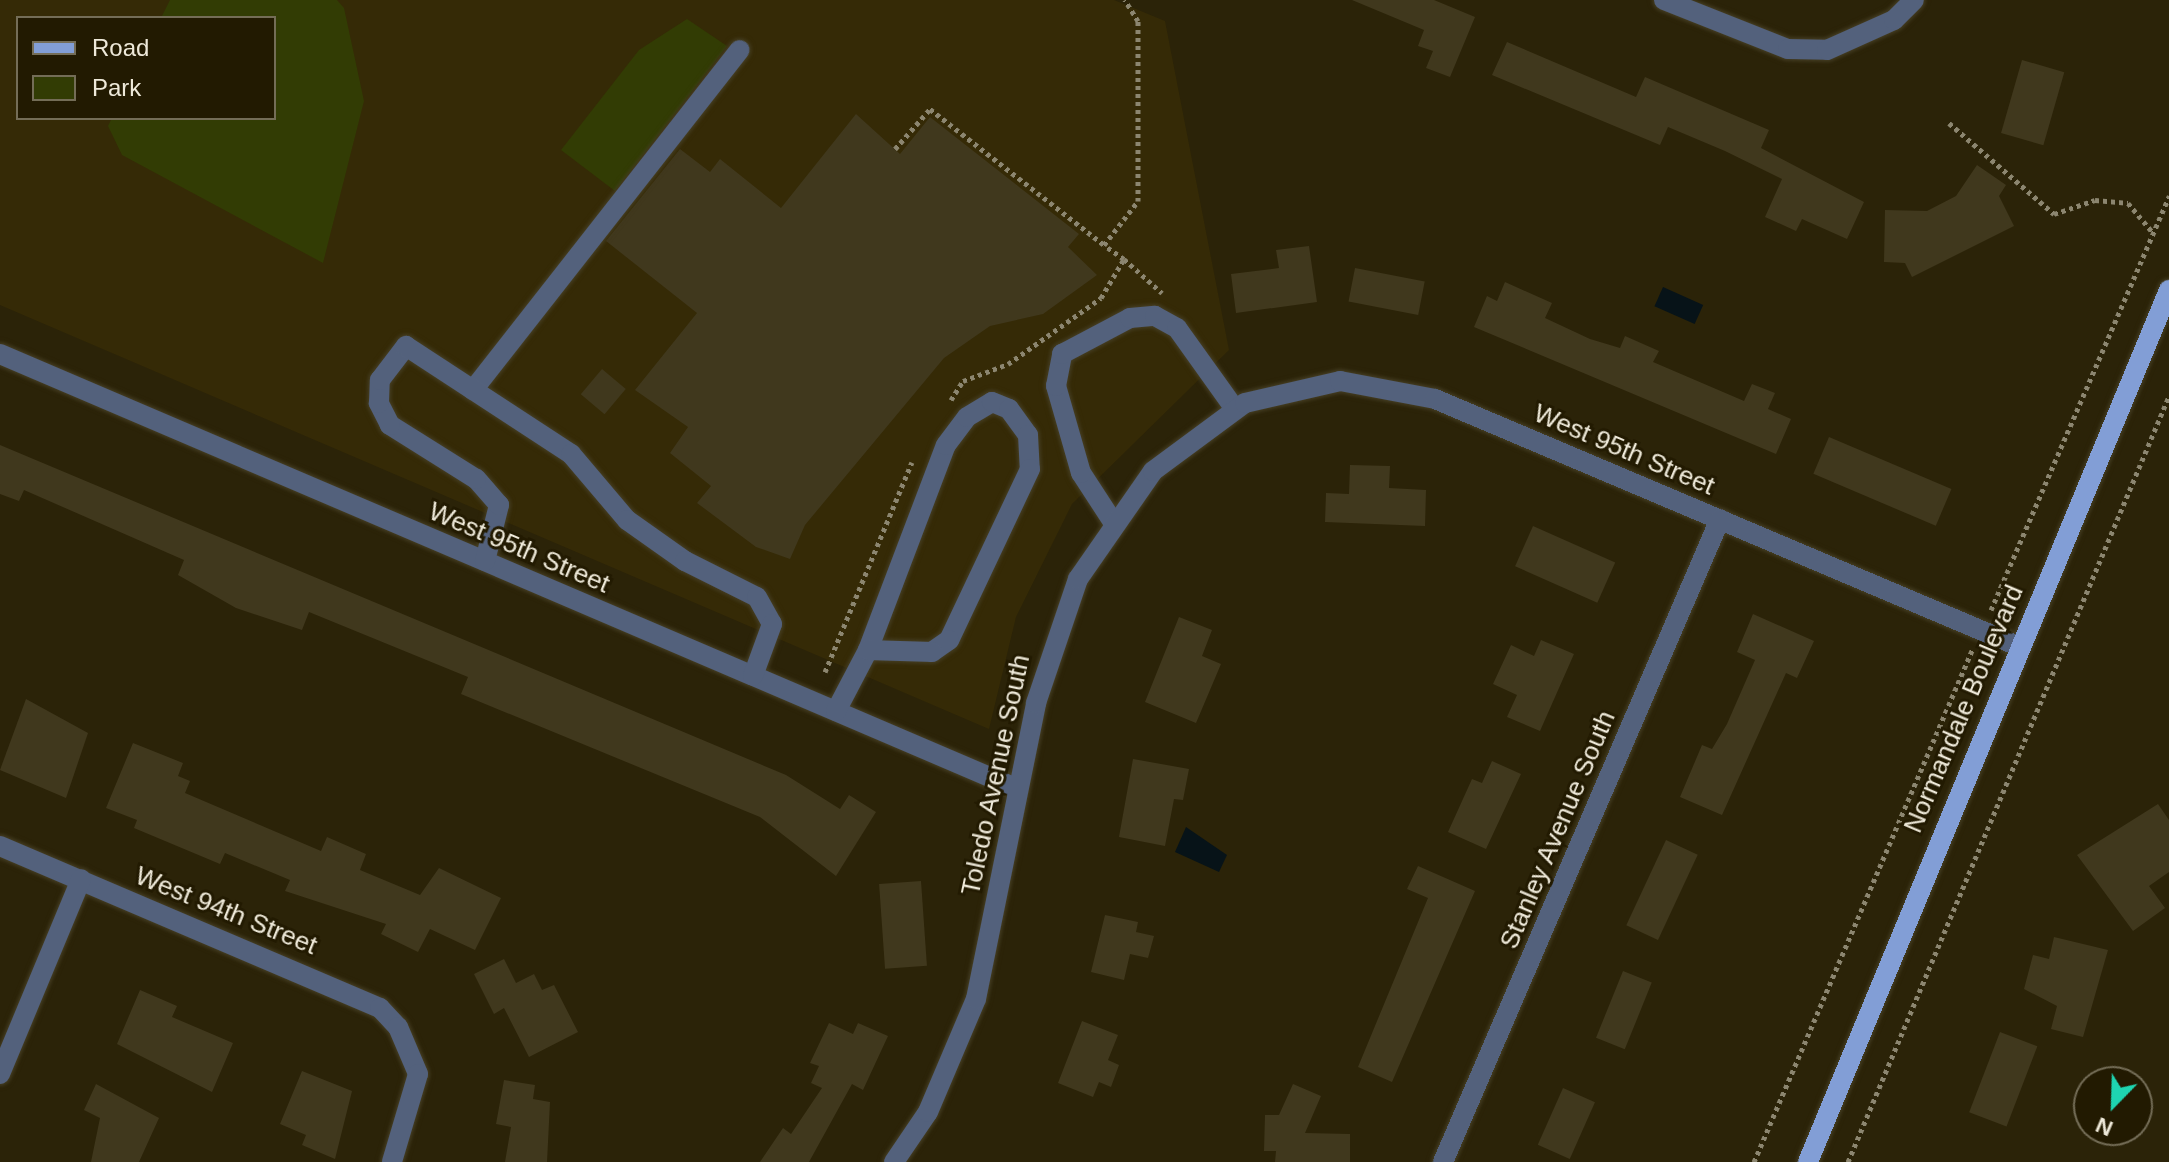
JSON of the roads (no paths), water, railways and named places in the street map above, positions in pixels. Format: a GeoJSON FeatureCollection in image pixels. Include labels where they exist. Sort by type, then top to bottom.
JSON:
{"type":"FeatureCollection","features":[{"type":"Feature","properties":{"kind":"main road","name":"Normandale Boulevard"},"geometry":{"type":"LineString","coordinates":[[1804,1158],[2169,290]]}},
{"type":"Feature","properties":{"kind":"street"},"geometry":{"type":"LineString","coordinates":[[1664,0],[1788,49],[1827,50],[1873,32],[1914,0]]}},
{"type":"Feature","properties":{"kind":"street"},"geometry":{"type":"LineString","coordinates":[[473,390],[740,50]]}},
{"type":"Feature","properties":{"kind":"street"},"geometry":{"type":"LineString","coordinates":[[1113,522],[1081,473],[1056,386],[1062,354],[1130,318],[1155,316],[1177,328],[1235,409]]}},
{"type":"Feature","properties":{"kind":"street"},"geometry":{"type":"LineString","coordinates":[[485,561],[499,505],[476,479],[390,425],[379,403],[380,380],[406,346],[571,454],[627,520],[685,561],[757,597],[772,624],[753,676]]}},
{"type":"Feature","properties":{"kind":"street","name":"West 95th Street"},"geometry":{"type":"LineString","coordinates":[[0,354],[1018,789]]}},
{"type":"Feature","properties":{"kind":"street","name":"West 95th Street"},"geometry":{"type":"LineString","coordinates":[[1203,428],[1235,409],[1290,388],[1389,385],[1720,519],[2018,646]]}},
{"type":"Feature","properties":{"kind":"street"},"geometry":{"type":"LineString","coordinates":[[836,711],[868,650],[946,445],[967,417],[992,402],[1009,409],[1028,435],[1030,469],[949,640],[932,652],[868,650]]}},
{"type":"Feature","properties":{"kind":"street","name":"Toledo Avenue South"},"geometry":{"type":"LineString","coordinates":[[894,1162],[928,1112],[976,999],[1018,789],[1052,640],[1113,522],[1153,471],[1203,428]]}},
{"type":"Feature","properties":{"kind":"street","name":"Stanley Avenue South"},"geometry":{"type":"LineString","coordinates":[[1443,1162],[1720,519]]}},
{"type":"Feature","properties":{"kind":"street","name":"West 94th Street"},"geometry":{"type":"LineString","coordinates":[[0,846],[358,993],[398,1027],[412,1051],[416,1097],[392,1162]]}},
{"type":"Feature","properties":{"kind":"street"},"geometry":{"type":"LineString","coordinates":[[0,1074],[81,879]]}}]}
